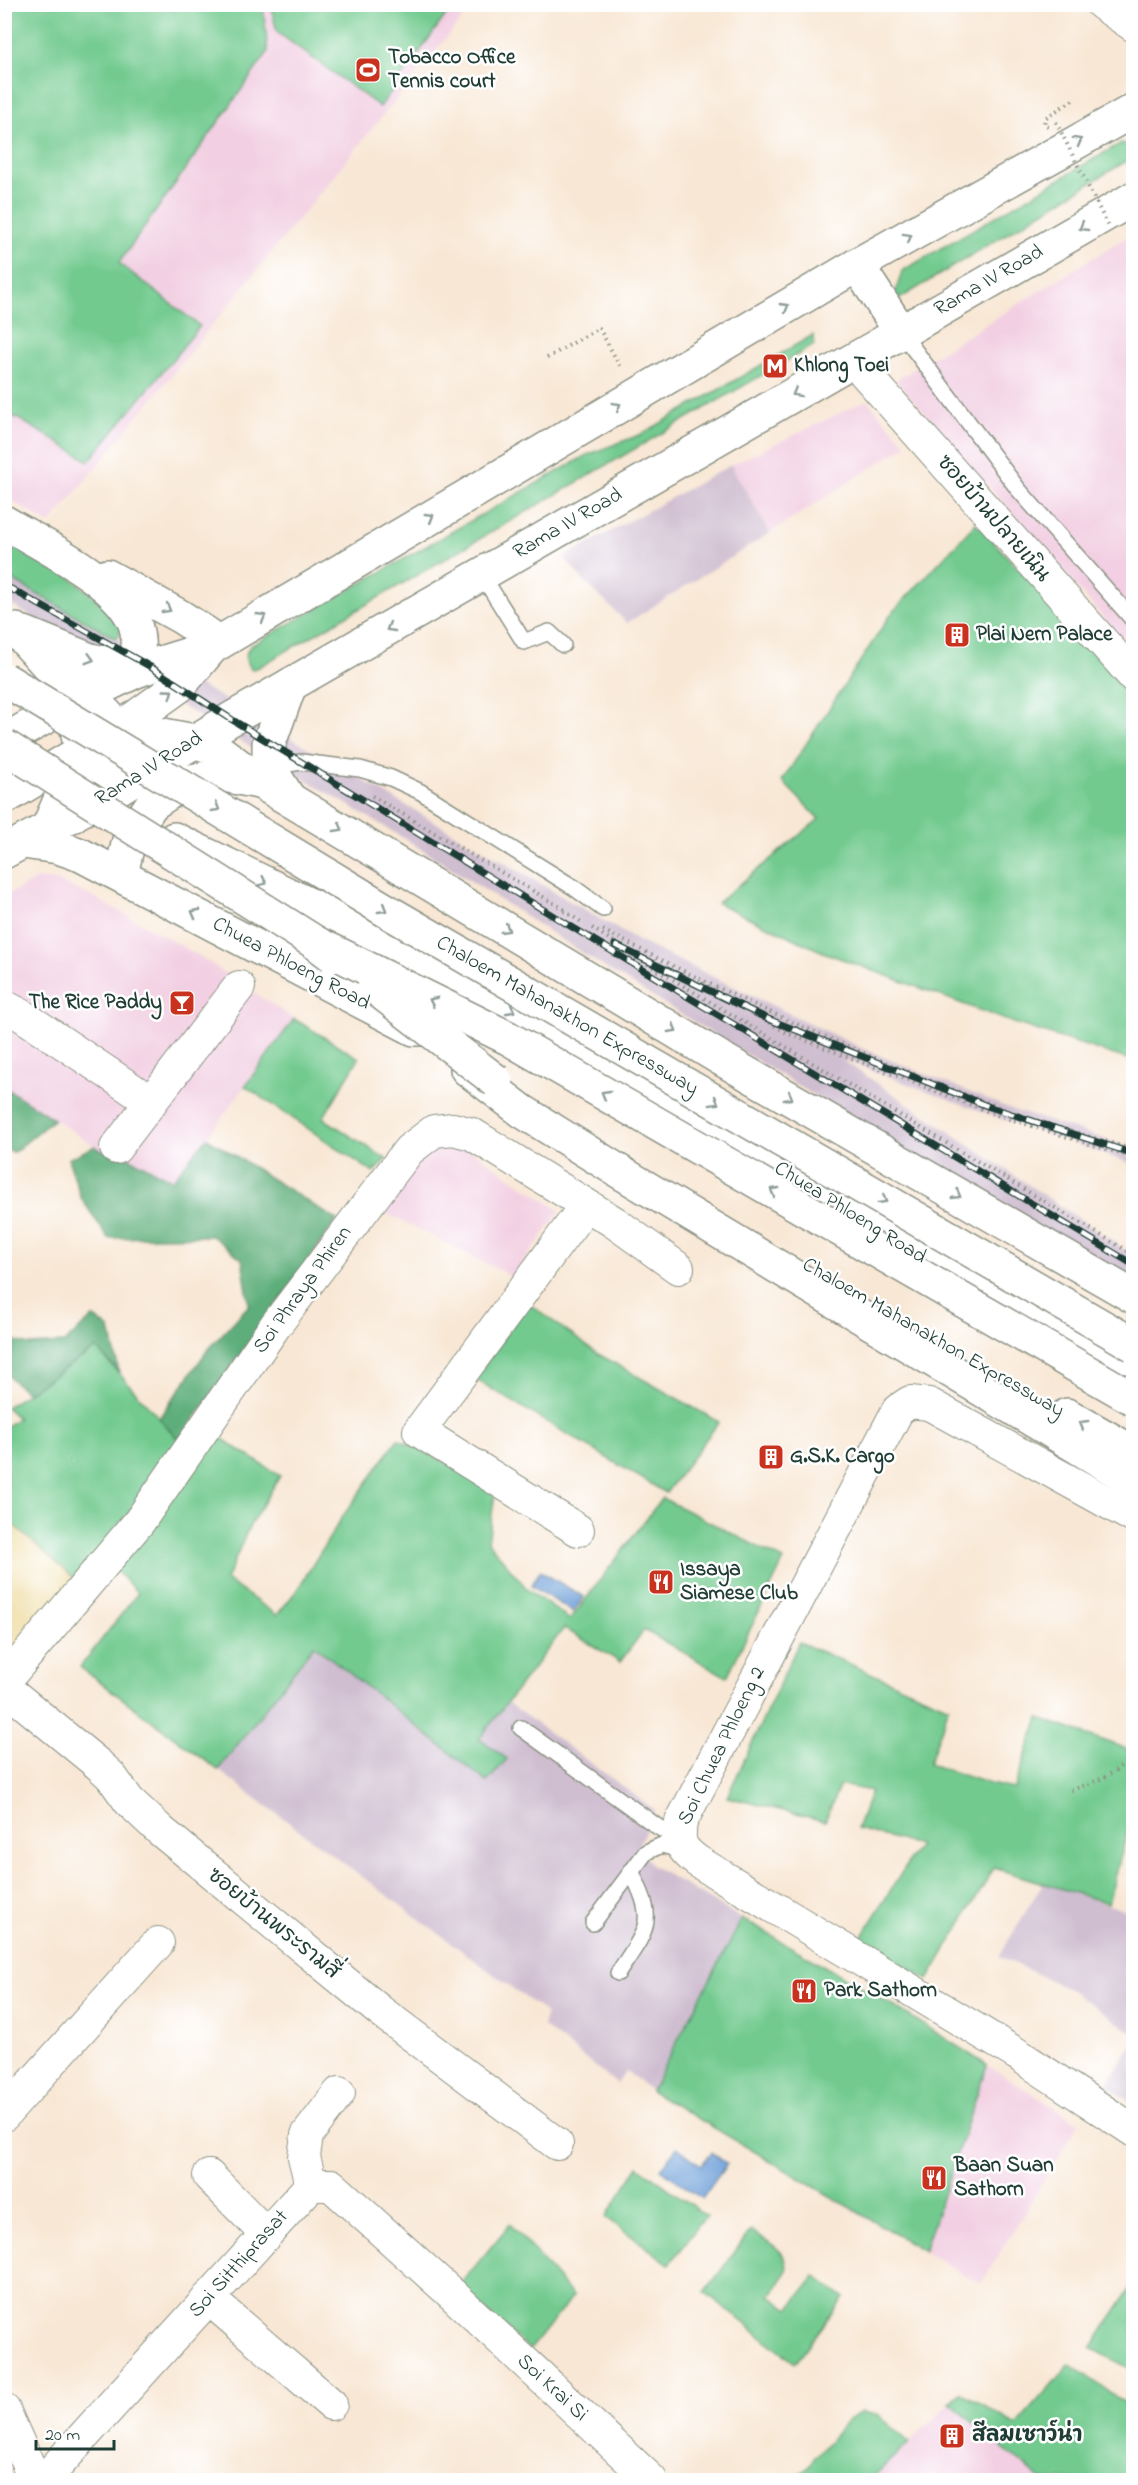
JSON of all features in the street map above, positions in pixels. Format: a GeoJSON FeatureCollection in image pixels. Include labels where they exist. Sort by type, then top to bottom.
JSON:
{"type":"FeatureCollection","features":[{"type":"Feature","properties":{"kind":"main road"},"geometry":{"type":"LineString","coordinates":[[4,741],[80,698],[138,670],[215,644],[857,265],[1134,110]]}},
{"type":"Feature","properties":{"kind":"main road","name":"Rama IV Road"},"geometry":{"type":"LineString","coordinates":[[4,798],[54,813],[194,741],[1134,198]]}},
{"type":"Feature","properties":{"kind":"main road"},"geometry":{"type":"LineString","coordinates":[[857,265],[901,332]]}},
{"type":"Feature","properties":{"kind":"main road"},"geometry":{"type":"LineString","coordinates":[[4,522],[77,565],[122,600],[135,624],[138,639],[138,670]]}},
{"type":"Feature","properties":{"kind":"main road"},"geometry":{"type":"LineString","coordinates":[[77,565],[115,579],[181,617],[215,644]]}},
{"type":"Feature","properties":{"kind":"main road"},"geometry":{"type":"LineString","coordinates":[[10,627],[79,656],[138,670]]}},
{"type":"Feature","properties":{"kind":"main road"},"geometry":{"type":"LineString","coordinates":[[10,627],[80,698],[108,716],[115,731],[110,762],[54,813]]}},
{"type":"Feature","properties":{"kind":"main road"},"geometry":{"type":"LineString","coordinates":[[81,751],[115,731],[179,686],[215,644]]}},
{"type":"Feature","properties":{"kind":"main road","name":"Chaloem Mahanakhon Expressway"},"geometry":{"type":"LineString","coordinates":[[4,680],[392,914],[1134,1345]]}},
{"type":"Feature","properties":{"kind":"main road"},"geometry":{"type":"LineString","coordinates":[[273,782],[269,742],[290,686]]}},
{"type":"Feature","properties":{"kind":"main road"},"geometry":{"type":"LineString","coordinates":[[54,813],[81,751],[80,698]]}},
{"type":"Feature","properties":{"kind":"main road"},"geometry":{"type":"LineString","coordinates":[[115,731],[194,741],[215,748],[720,1058],[1134,1297]]}},
{"type":"Feature","properties":{"kind":"main road","name":"Chaloem Mahanakhon Expressway"},"geometry":{"type":"LineString","coordinates":[[4,746],[316,943],[496,1081],[630,1164],[1134,1453]]}},
{"type":"Feature","properties":{"kind":"main road"},"geometry":{"type":"LineString","coordinates":[[121,874],[130,836],[152,804],[185,782],[224,775],[273,782]]}},
{"type":"Feature","properties":{"kind":"main road","name":"Chuea Phloeng Road"},"geometry":{"type":"LineString","coordinates":[[571,1041],[414,1029],[343,994],[121,874],[66,850],[54,813],[139,823],[345,922],[571,1041],[943,1270],[1134,1377]]}},
{"type":"Feature","properties":{"kind":"main road","name":"Chaloem Mahanakhon Expressway"},"geometry":{"type":"LineString","coordinates":[[316,943],[508,1038],[1134,1399]]}},
{"type":"Feature","properties":{"kind":"main road"},"geometry":{"type":"LineString","coordinates":[[414,1029],[522,1111],[1134,1481]]}},
{"type":"Feature","properties":{"kind":"street"},"geometry":{"type":"LineString","coordinates":[[1102,4],[1134,26]]}},
{"type":"Feature","properties":{"kind":"street","name":"ซอยบ้านปลายเนิน"},"geometry":{"type":"LineString","coordinates":[[853,360],[1134,677]]}},
{"type":"Feature","properties":{"kind":"street"},"geometry":{"type":"LineString","coordinates":[[116,1148],[239,987]]}},
{"type":"Feature","properties":{"kind":"street"},"geometry":{"type":"LineString","coordinates":[[4,1006],[23,1016],[151,1102]]}},
{"type":"Feature","properties":{"kind":"street","name":"Soi Phraya Phiren"},"geometry":{"type":"LineString","coordinates":[[4,1682],[139,1522],[275,1326],[409,1150],[434,1131],[453,1129],[472,1134],[586,1205],[678,1268]]}},
{"type":"Feature","properties":{"kind":"street"},"geometry":{"type":"LineString","coordinates":[[578,1530],[419,1431],[586,1205]]}},
{"type":"Feature","properties":{"kind":"street","name":"Soi Chuea Phloeng 2"},"geometry":{"type":"LineString","coordinates":[[1134,1517],[929,1404],[910,1402],[898,1410],[681,1822],[682,1845],[697,1861],[1021,2057],[1134,2131]]}},
{"type":"Feature","properties":{"kind":"street","name":"ซอยบ้านพระรามสี่"},"geometry":{"type":"LineString","coordinates":[[4,1686],[105,1771],[129,1801],[160,1831],[380,2011],[557,2144]]}},
{"type":"Feature","properties":{"kind":"street"},"geometry":{"type":"LineString","coordinates":[[4,2115],[158,1943]]}},
{"type":"Feature","properties":{"kind":"street"},"geometry":{"type":"LineString","coordinates":[[311,2185],[304,2157],[307,2135],[339,2093]]}},
{"type":"Feature","properties":{"kind":"street"},"geometry":{"type":"LineString","coordinates":[[209,2176],[266,2234]]}},
{"type":"Feature","properties":{"kind":"street","name":"Soi Sitthiprasat"},"geometry":{"type":"LineString","coordinates":[[44,2481],[311,2185]]}},
{"type":"Feature","properties":{"kind":"street","name":"Soi Krai Si"},"geometry":{"type":"LineString","coordinates":[[311,2185],[331,2185],[453,2295],[651,2481]]}},
{"type":"Feature","properties":{"kind":"street"},"geometry":{"type":"LineString","coordinates":[[208,2298],[331,2404]]}},
{"type":"Feature","properties":{"kind":"street"},"geometry":{"type":"LineString","coordinates":[[4,2410],[35,2481]]}},
{"type":"Feature","properties":{"kind":"lane"},"geometry":{"type":"LineString","coordinates":[[901,332],[1018,489],[1134,621]]}},
{"type":"Feature","properties":{"kind":"lane"},"geometry":{"type":"LineString","coordinates":[[482,575],[524,642],[549,632],[563,645]]}},
{"type":"Feature","properties":{"kind":"lane"},"geometry":{"type":"LineString","coordinates":[[273,782],[301,762],[360,769],[391,778],[421,792],[573,887],[603,909]]}},
{"type":"Feature","properties":{"kind":"lane"},"geometry":{"type":"LineString","coordinates":[[520,1728],[682,1845]]}},
{"type":"Feature","properties":{"kind":"lane"},"geometry":{"type":"LineString","coordinates":[[593,1923],[646,1852],[662,1845],[682,1845]]}},
{"type":"Feature","properties":{"kind":"lane"},"geometry":{"type":"LineString","coordinates":[[618,1973],[640,1940],[648,1918],[643,1895],[631,1871]]}},
{"type":"Feature","properties":{"kind":"path"},"geometry":{"type":"LineString","coordinates":[[1073,100],[1045,118],[1044,124],[1051,126],[1056,122],[1109,228]]}},
{"type":"Feature","properties":{"kind":"path"},"geometry":{"type":"LineString","coordinates":[[547,358],[599,328],[621,368]]}},
{"type":"Feature","properties":{"kind":"path"},"geometry":{"type":"LineString","coordinates":[[370,795],[552,903],[662,973],[1134,1255]]}},
{"type":"Feature","properties":{"kind":"path"},"geometry":{"type":"LineString","coordinates":[[552,903],[773,1014],[911,1072],[1022,1115],[1134,1150]]}},
{"type":"Feature","properties":{"kind":"path"},"geometry":{"type":"LineString","coordinates":[[660,959],[787,1033],[998,1115],[1134,1158]]}},
{"type":"Feature","properties":{"kind":"path"},"geometry":{"type":"LineString","coordinates":[[1071,1790],[1098,1782],[1123,1767],[1134,1752]]}},
{"type":"Feature","properties":{"kind":"shaded area"},"geometry":{"type":"Polygon","coordinates":[[[4,5],[473,5],[50,524],[5,497],[4,5]]]}},
{"type":"Feature","properties":{"kind":"shaded area"},"geometry":{"type":"Polygon","coordinates":[[[1133,233],[1133,652],[896,380],[1133,233]]]}},
{"type":"Feature","properties":{"kind":"shaded area"},"geometry":{"type":"Polygon","coordinates":[[[867,400],[907,445],[770,533],[731,465],[867,400]]]}},
{"type":"Feature","properties":{"kind":"shaded area"},"geometry":{"type":"Polygon","coordinates":[[[731,465],[770,533],[627,623],[582,579],[564,557],[731,465]]]}},
{"type":"Feature","properties":{"kind":"shaded area"},"geometry":{"type":"Polygon","coordinates":[[[5,576],[224,699],[638,941],[861,1048],[1013,1110],[1133,1148],[1133,1164],[1002,1119],[841,1059],[1133,1255],[1133,1305],[913,1156],[604,967],[412,843],[5,601],[5,576]]]}},
{"type":"Feature","properties":{"kind":"shaded area"},"geometry":{"type":"Polygon","coordinates":[[[37,879],[56,881],[94,897],[199,956],[294,1019],[207,1138],[172,1180],[130,1158],[101,1150],[5,1087],[4,897],[37,879]]]}},
{"type":"Feature","properties":{"kind":"shaded area"},"geometry":{"type":"Polygon","coordinates":[[[449,1135],[560,1211],[513,1277],[376,1208],[416,1152],[449,1135]]]}},
{"type":"Feature","properties":{"kind":"shaded area"},"geometry":{"type":"Polygon","coordinates":[[[277,1615],[479,1739],[508,1703],[655,1810],[638,1846],[651,1865],[742,1919],[651,2091],[626,2071],[617,2084],[543,2026],[546,2013],[179,1741],[277,1615]]]}},
{"type":"Feature","properties":{"kind":"shaded area"},"geometry":{"type":"Polygon","coordinates":[[[1043,1883],[1133,1913],[1133,2033],[1071,1990],[999,1956],[1043,1883]]]}},
{"type":"Feature","properties":{"kind":"shaded area"},"geometry":{"type":"Polygon","coordinates":[[[742,1919],[894,2006],[1079,2123],[981,2284],[651,2091],[742,1919]]]}},
{"type":"Feature","properties":{"kind":"shaded area"},"geometry":{"type":"Polygon","coordinates":[[[1133,2042],[1133,2104],[1107,2085],[1133,2042]]]}},
{"type":"Feature","properties":{"kind":"shaded area","name":"สีลมเซาว์น่า"},"geometry":{"type":"Polygon","coordinates":[[[950,2403],[1042,2480],[870,2480],[950,2403]]]}},
{"type":"Feature","properties":{"kind":"green space","name":"Tobacco Office Tennis court"},"geometry":{"type":"Polygon","coordinates":[[[277,4],[453,5],[380,107],[277,32],[272,11],[277,4]]]}},
{"type":"Feature","properties":{"kind":"green space"},"geometry":{"type":"Polygon","coordinates":[[[16,5],[263,5],[268,52],[119,263],[200,326],[89,461],[14,416],[5,429],[4,20],[16,5]]]}},
{"type":"Feature","properties":{"kind":"green space"},"geometry":{"type":"Polygon","coordinates":[[[1121,143],[1133,146],[1133,157],[896,301],[895,294],[902,271],[1121,143]]]}},
{"type":"Feature","properties":{"kind":"green space"},"geometry":{"type":"Polygon","coordinates":[[[813,335],[814,345],[257,668],[251,669],[247,663],[246,655],[250,646],[587,455],[642,434],[813,335]]]}},
{"type":"Feature","properties":{"kind":"green space"},"geometry":{"type":"Polygon","coordinates":[[[976,523],[1133,692],[1133,1061],[1014,1023],[823,952],[717,903],[819,819],[782,781],[891,614],[976,523]]]}},
{"type":"Feature","properties":{"kind":"green space"},"geometry":{"type":"Polygon","coordinates":[[[5,535],[56,566],[125,621],[117,639],[5,576],[5,535]]]}},
{"type":"Feature","properties":{"kind":"green space"},"geometry":{"type":"Polygon","coordinates":[[[294,1019],[359,1058],[323,1118],[386,1159],[374,1173],[245,1086],[294,1019]]]}},
{"type":"Feature","properties":{"kind":"green space"},"geometry":{"type":"Polygon","coordinates":[[[4,1087],[54,1119],[14,1152],[5,1150],[4,1087]]]}},
{"type":"Feature","properties":{"kind":"green space"},"geometry":{"type":"Polygon","coordinates":[[[207,1138],[337,1220],[179,1440],[159,1418],[207,1351],[249,1305],[242,1259],[212,1236],[108,1238],[81,1198],[68,1159],[95,1146],[101,1150],[130,1158],[172,1180],[207,1138]]]}},
{"type":"Feature","properties":{"kind":"green space"},"geometry":{"type":"Polygon","coordinates":[[[528,1303],[598,1354],[719,1422],[666,1493],[475,1379],[528,1303]]]}},
{"type":"Feature","properties":{"kind":"green space"},"geometry":{"type":"Polygon","coordinates":[[[93,1317],[110,1329],[119,1372],[96,1348],[27,1393],[5,1373],[5,1338],[29,1345],[64,1343],[93,1317]]]}},
{"type":"Feature","properties":{"kind":"green space"},"geometry":{"type":"Polygon","coordinates":[[[96,1348],[179,1440],[138,1502],[75,1579],[5,1518],[5,1427],[18,1418],[6,1407],[96,1348]]]}},
{"type":"Feature","properties":{"kind":"green space"},"geometry":{"type":"Polygon","coordinates":[[[210,1431],[280,1476],[249,1527],[226,1580],[277,1615],[297,1590],[343,1516],[398,1439],[496,1486],[488,1542],[528,1590],[570,1620],[662,1498],[784,1560],[727,1677],[644,1630],[620,1662],[564,1628],[479,1739],[507,1759],[487,1782],[314,1645],[218,1770],[80,1667],[138,1593],[114,1569],[210,1431]]]}},
{"type":"Feature","properties":{"kind":"green space"},"geometry":{"type":"Polygon","coordinates":[[[799,1642],[949,1707],[929,1764],[990,1784],[1014,1789],[1039,1718],[1128,1749],[1133,1732],[1133,1812],[1108,1903],[994,1868],[928,1980],[860,1939],[919,1845],[857,1829],[871,1791],[840,1785],[825,1821],[727,1797],[799,1642]]]}},
{"type":"Feature","properties":{"kind":"green space"},"geometry":{"type":"Polygon","coordinates":[[[742,1919],[894,2006],[987,2065],[924,2251],[651,2091],[742,1919]]]}},
{"type":"Feature","properties":{"kind":"green space"},"geometry":{"type":"Polygon","coordinates":[[[638,2166],[706,2216],[669,2264],[606,2217],[638,2166]]]}},
{"type":"Feature","properties":{"kind":"green space"},"geometry":{"type":"Polygon","coordinates":[[[510,2224],[573,2296],[530,2350],[458,2287],[510,2224]]]}},
{"type":"Feature","properties":{"kind":"green space"},"geometry":{"type":"Polygon","coordinates":[[[751,2230],[781,2252],[784,2258],[785,2274],[770,2295],[789,2309],[815,2276],[844,2298],[795,2363],[705,2292],[751,2230]]]}},
{"type":"Feature","properties":{"kind":"green space"},"geometry":{"type":"Polygon","coordinates":[[[1133,2285],[1133,2370],[1091,2348],[1133,2285]]]}},
{"type":"Feature","properties":{"kind":"green space"},"geometry":{"type":"Polygon","coordinates":[[[1070,2364],[1133,2409],[1133,2480],[1042,2480],[950,2403],[961,2392],[1016,2425],[1070,2364]]]}},
{"type":"Feature","properties":{"kind":"green space"},"geometry":{"type":"Polygon","coordinates":[[[862,2412],[877,2415],[909,2442],[870,2480],[795,2480],[849,2419],[862,2412]]]}},
{"type":"Feature","properties":{"kind":"sand"},"geometry":{"type":"Polygon","coordinates":[[[5,1518],[75,1579],[5,1664],[5,1518]]]}},
{"type":"Feature","properties":{"kind":"water"},"geometry":{"type":"Polygon","coordinates":[[[540,1571],[584,1597],[573,1612],[531,1586],[540,1571]]]}},
{"type":"Feature","properties":{"kind":"water"},"geometry":{"type":"Polygon","coordinates":[[[677,2147],[701,2165],[712,2153],[727,2164],[702,2199],[661,2169],[677,2147]]]}},
{"type":"Feature","properties":{"kind":"railway"},"geometry":{"type":"LineString","coordinates":[[4,585],[149,666],[231,719],[542,909],[1134,1265]]}},
{"type":"Feature","properties":{"kind":"railway"},"geometry":{"type":"LineString","coordinates":[[615,945],[768,1019],[990,1107],[1134,1154]]}},
{"type":"Feature","properties":{"kind":"place","name":"Tobacco Office Tennis court"},"geometry":{"type":"Point","coordinates":[368,70]}},
{"type":"Feature","properties":{"kind":"place","name":"Khlong Toei"},"geometry":{"type":"Point","coordinates":[775,366]}},
{"type":"Feature","properties":{"kind":"place","name":"Plai Nern Palace"},"geometry":{"type":"Point","coordinates":[957,635]}},
{"type":"Feature","properties":{"kind":"place","name":"The Rice Paddy"},"geometry":{"type":"Point","coordinates":[182,1003]}},
{"type":"Feature","properties":{"kind":"place","name":"G.S.K. Cargo"},"geometry":{"type":"Point","coordinates":[771,1457]}},
{"type":"Feature","properties":{"kind":"place","name":"Issaya Siamese Club"},"geometry":{"type":"Point","coordinates":[661,1582]}},
{"type":"Feature","properties":{"kind":"place","name":"Park Sathorn"},"geometry":{"type":"Point","coordinates":[804,1991]}},
{"type":"Feature","properties":{"kind":"place","name":"Baan Suan Sathorn"},"geometry":{"type":"Point","coordinates":[934,2178]}},
{"type":"Feature","properties":{"kind":"place","name":"สีลมเซาว์น่า"},"geometry":{"type":"Point","coordinates":[952,2436]}}]}
